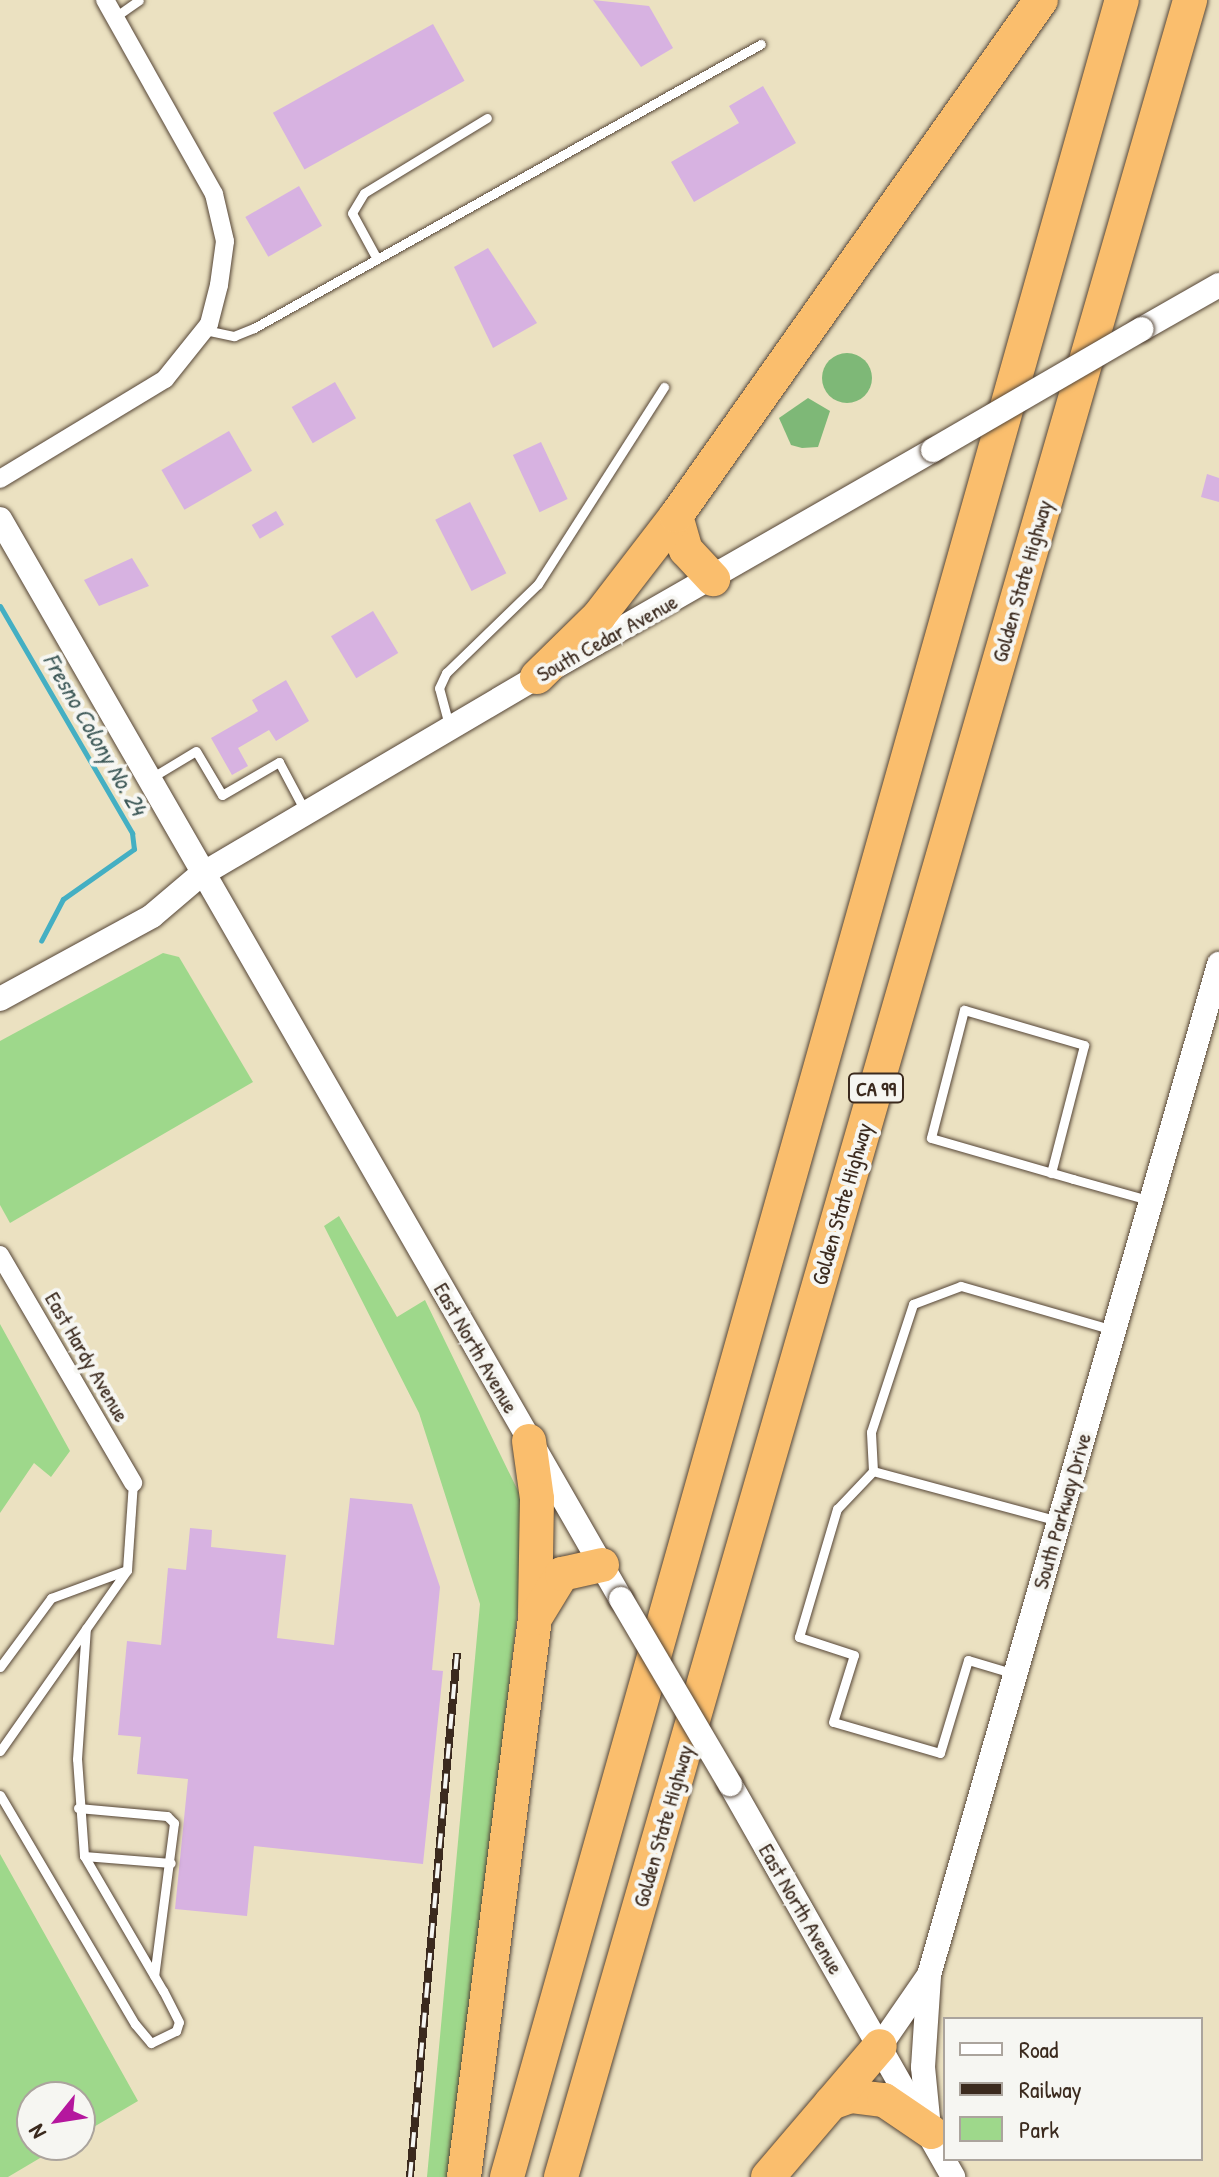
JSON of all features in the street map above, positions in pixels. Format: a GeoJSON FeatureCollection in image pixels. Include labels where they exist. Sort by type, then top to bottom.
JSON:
{"type":"FeatureCollection","features":[{"type":"Feature","properties":{"kind":"highway"},"geometry":{"type":"LineString","coordinates":[[537,677],[599,616],[676,516],[1041,0]]}},
{"type":"Feature","properties":{"kind":"highway","name":"CA 99"},"geometry":{"type":"LineString","coordinates":[[507,2177],[1122,0]]}},
{"type":"Feature","properties":{"kind":"highway","name":"Golden State Highway"},"geometry":{"type":"LineString","coordinates":[[561,2177],[1190,0]]}},
{"type":"Feature","properties":{"kind":"highway"},"geometry":{"type":"LineString","coordinates":[[676,516],[686,550],[713,579]]}},
{"type":"Feature","properties":{"kind":"highway"},"geometry":{"type":"LineString","coordinates":[[464,2177],[535,1618],[537,1499],[529,1441]]}},
{"type":"Feature","properties":{"kind":"highway"},"geometry":{"type":"LineString","coordinates":[[535,1618],[562,1574],[602,1565]]}},
{"type":"Feature","properties":{"kind":"highway"},"geometry":{"type":"LineString","coordinates":[[768,2177],[880,2046]]}},
{"type":"Feature","properties":{"kind":"highway"},"geometry":{"type":"LineString","coordinates":[[831,2103],[850,2096],[884,2100],[931,2132]]}},
{"type":"Feature","properties":{"kind":"street"},"geometry":{"type":"LineString","coordinates":[[0,479],[131,404],[165,379],[205,330],[225,241],[214,194],[110,8]]}},
{"type":"Feature","properties":{"kind":"street","name":"South Cedar Avenue"},"geometry":{"type":"LineString","coordinates":[[0,999],[152,916],[199,876],[537,677],[713,579],[1219,285]]}},
{"type":"Feature","properties":{"kind":"street","name":"East North Avenue"},"geometry":{"type":"LineString","coordinates":[[0,519],[199,876],[730,1784],[943,2157]]}},
{"type":"Feature","properties":{"kind":"street","name":"South Parkway Drive"},"geometry":{"type":"LineString","coordinates":[[880,2046],[929,1975],[1219,964]]}},
{"type":"Feature","properties":{"kind":"street","name":"East Hardy Avenue"},"geometry":{"type":"LineString","coordinates":[[0,1255],[133,1483]]}},
{"type":"Feature","properties":{"kind":"street"},"geometry":{"type":"LineString","coordinates":[[929,1975],[923,2067],[931,2132]]}},
{"type":"Feature","properties":{"kind":"lane"},"geometry":{"type":"LineString","coordinates":[[110,8],[139,0]]}},
{"type":"Feature","properties":{"kind":"lane"},"geometry":{"type":"LineString","coordinates":[[205,330],[234,336],[254,328],[761,44]]}},
{"type":"Feature","properties":{"kind":"lane"},"geometry":{"type":"LineString","coordinates":[[377,259],[352,213],[364,193],[487,118]]}},
{"type":"Feature","properties":{"kind":"lane"},"geometry":{"type":"LineString","coordinates":[[450,729],[439,688],[446,673],[538,584],[664,387]]}},
{"type":"Feature","properties":{"kind":"lane"},"geometry":{"type":"LineString","coordinates":[[146,781],[196,751],[222,795],[279,762],[307,814]]}},
{"type":"Feature","properties":{"kind":"lane"},"geometry":{"type":"LineString","coordinates":[[1051,1173],[1084,1045],[964,1010],[931,1138],[1051,1173],[1152,1200]]}},
{"type":"Feature","properties":{"kind":"lane"},"geometry":{"type":"LineString","coordinates":[[1015,1674],[968,1660],[940,1753],[833,1722],[854,1655],[799,1637],[837,1509],[873,1471],[871,1432],[902,1321],[924,1297],[961,1286],[1114,1331]]}},
{"type":"Feature","properties":{"kind":"lane"},"geometry":{"type":"LineString","coordinates":[[873,1471],[1059,1522]]}},
{"type":"Feature","properties":{"kind":"lane"},"geometry":{"type":"LineString","coordinates":[[0,1751],[127,1570],[133,1483]]}},
{"type":"Feature","properties":{"kind":"lane"},"geometry":{"type":"LineString","coordinates":[[0,1667],[51,1598],[127,1570]]}},
{"type":"Feature","properties":{"kind":"lane"},"geometry":{"type":"LineString","coordinates":[[0,1795],[135,2024],[154,2043],[179,2022],[84,1856],[78,1808],[86,1628]]}},
{"type":"Feature","properties":{"kind":"lane"},"geometry":{"type":"LineString","coordinates":[[78,1808],[167,1816],[174,1823],[154,1976]]}},
{"type":"Feature","properties":{"kind":"lane"},"geometry":{"type":"LineString","coordinates":[[84,1856],[171,1863]]}},
{"type":"Feature","properties":{"kind":"green space"},"geometry":{"type":"Polygon","coordinates":[[[847,353],[864,361],[872,378],[864,395],[847,403],[830,395],[822,378],[830,361],[847,353]]]}},
{"type":"Feature","properties":{"kind":"green space"},"geometry":{"type":"Polygon","coordinates":[[[808,398],[830,411],[818,447],[802,448],[791,445],[779,418],[808,398]]]}},
{"type":"Feature","properties":{"kind":"green space"},"geometry":{"type":"Polygon","coordinates":[[[163,953],[179,957],[253,1082],[10,1223],[0,1205],[0,1041],[163,953]]]}},
{"type":"Feature","properties":{"kind":"green space"},"geometry":{"type":"Polygon","coordinates":[[[339,1216],[397,1317],[425,1300],[520,1495],[521,1582],[452,2177],[427,2177],[480,1604],[419,1413],[324,1226],[339,1216]]]}},
{"type":"Feature","properties":{"kind":"green space"},"geometry":{"type":"Polygon","coordinates":[[[0,1324],[70,1451],[51,1477],[34,1463],[0,1513],[0,1324]]]}},
{"type":"Feature","properties":{"kind":"green space"},"geometry":{"type":"Polygon","coordinates":[[[0,1854],[138,2101],[96,2126],[96,2081],[16,2081],[16,2161],[35,2161],[8,2177],[0,2177],[0,1854]]]}},
{"type":"Feature","properties":{"kind":"building"},"geometry":{"type":"Polygon","coordinates":[[[593,0],[649,6],[673,48],[641,67],[593,0]]]}},
{"type":"Feature","properties":{"kind":"building"},"geometry":{"type":"Polygon","coordinates":[[[433,24],[465,81],[304,170],[273,113],[433,24]]]}},
{"type":"Feature","properties":{"kind":"building"},"geometry":{"type":"Polygon","coordinates":[[[763,86],[796,143],[694,202],[671,162],[739,123],[729,106],[763,86]]]}},
{"type":"Feature","properties":{"kind":"building"},"geometry":{"type":"Polygon","coordinates":[[[299,186],[322,226],[268,257],[245,217],[299,186]]]}},
{"type":"Feature","properties":{"kind":"building"},"geometry":{"type":"Polygon","coordinates":[[[488,248],[537,323],[493,348],[454,267],[488,248]]]}},
{"type":"Feature","properties":{"kind":"building"},"geometry":{"type":"Polygon","coordinates":[[[335,382],[356,418],[313,443],[292,407],[335,382]]]}},
{"type":"Feature","properties":{"kind":"building"},"geometry":{"type":"Polygon","coordinates":[[[229,431],[252,471],[184,510],[161,470],[229,431]]]}},
{"type":"Feature","properties":{"kind":"building"},"geometry":{"type":"Polygon","coordinates":[[[541,442],[568,499],[540,512],[513,455],[541,442]]]}},
{"type":"Feature","properties":{"kind":"building"},"geometry":{"type":"Polygon","coordinates":[[[1207,474],[1219,478],[1219,502],[1201,497],[1207,474]]]}},
{"type":"Feature","properties":{"kind":"building"},"geometry":{"type":"Polygon","coordinates":[[[470,502],[506,573],[472,591],[435,520],[470,502]]]}},
{"type":"Feature","properties":{"kind":"building"},"geometry":{"type":"Polygon","coordinates":[[[276,511],[284,525],[260,539],[252,525],[276,511]]]}},
{"type":"Feature","properties":{"kind":"building"},"geometry":{"type":"Polygon","coordinates":[[[132,558],[149,586],[99,606],[84,580],[132,558]]]}},
{"type":"Feature","properties":{"kind":"building"},"geometry":{"type":"Polygon","coordinates":[[[373,611],[398,653],[356,678],[331,636],[373,611]]]}},
{"type":"Feature","properties":{"kind":"building"},"geometry":{"type":"Polygon","coordinates":[[[286,680],[309,721],[276,741],[269,730],[238,748],[248,766],[232,775],[211,738],[258,711],[252,700],[286,680]]]}},
{"type":"Feature","properties":{"kind":"building"},"geometry":{"type":"Polygon","coordinates":[[[350,1498],[412,1504],[440,1587],[432,1670],[443,1671],[423,1864],[254,1846],[247,1916],[175,1909],[188,1779],[137,1774],[141,1737],[118,1735],[127,1641],[161,1645],[168,1568],[186,1570],[190,1528],[212,1530],[211,1547],[286,1555],[277,1638],[334,1645],[350,1498]]]}},
{"type":"Feature","properties":{"kind":"waterway","name":"Fresno Colony No. 24"},"geometry":{"type":"LineString","coordinates":[[0,606],[132,833],[134,849],[63,899],[41,941]]}},
{"type":"Feature","properties":{"kind":"railway"},"geometry":{"type":"LineString","coordinates":[[410,2177],[457,1653]]}}]}
